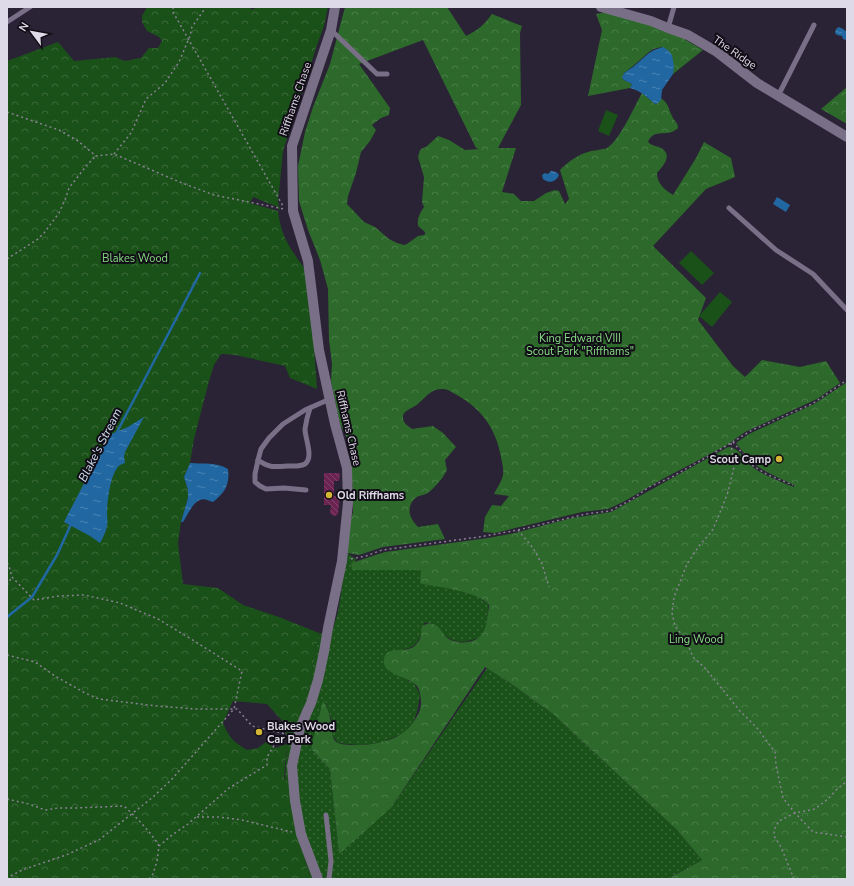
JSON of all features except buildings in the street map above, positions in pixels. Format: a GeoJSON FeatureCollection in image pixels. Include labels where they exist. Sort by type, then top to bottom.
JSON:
{"type":"FeatureCollection","features":[{"type":"Feature","properties":{"kind":"street","name":"Riffhams Chase"},"geometry":{"type":"LineString","coordinates":[[318,879],[301,834],[295,801],[292,766],[300,728],[311,703],[318,680],[342,561],[348,503],[347,468],[335,424],[319,350],[308,261],[289,210],[292,146],[331,30],[335,7]]}},
{"type":"Feature","properties":{"kind":"street","name":"The Ridge"},"geometry":{"type":"LineString","coordinates":[[601,7],[651,21],[688,35],[716,52],[778,96],[847,137]]}},
{"type":"Feature","properties":{"kind":"lane"},"geometry":{"type":"LineString","coordinates":[[7,22],[30,7]]}},
{"type":"Feature","properties":{"kind":"lane"},"geometry":{"type":"LineString","coordinates":[[668,28],[674,7]]}},
{"type":"Feature","properties":{"kind":"lane"},"geometry":{"type":"LineString","coordinates":[[778,96],[814,24]]}},
{"type":"Feature","properties":{"kind":"lane"},"geometry":{"type":"LineString","coordinates":[[331,30],[377,74],[387,74]]}},
{"type":"Feature","properties":{"kind":"lane"},"geometry":{"type":"LineString","coordinates":[[729,208],[776,250],[813,274],[847,310]]}},
{"type":"Feature","properties":{"kind":"lane"},"geometry":{"type":"LineString","coordinates":[[306,490],[284,488],[266,489],[260,486],[255,482],[258,460],[261,449],[269,438],[283,424],[310,408],[330,399]]}},
{"type":"Feature","properties":{"kind":"lane"},"geometry":{"type":"LineString","coordinates":[[258,460],[264,465],[272,468],[304,465],[308,460],[309,452],[305,429],[310,408]]}},
{"type":"Feature","properties":{"kind":"lane"},"geometry":{"type":"LineString","coordinates":[[326,814],[331,861],[329,879]]}},
{"type":"Feature","properties":{"kind":"path"},"geometry":{"type":"LineString","coordinates":[[173,7],[173,12],[188,39],[289,210]]}},
{"type":"Feature","properties":{"kind":"path"},"geometry":{"type":"LineString","coordinates":[[114,154],[131,133],[146,99],[166,83],[179,62],[192,27],[206,7]]}},
{"type":"Feature","properties":{"kind":"path"},"geometry":{"type":"LineString","coordinates":[[7,112],[59,130],[78,141],[96,156]]}},
{"type":"Feature","properties":{"kind":"path"},"geometry":{"type":"LineString","coordinates":[[7,258],[38,239],[44,233],[59,214],[69,188],[96,156],[114,154],[214,195],[289,210]]}},
{"type":"Feature","properties":{"kind":"path"},"geometry":{"type":"LineString","coordinates":[[342,561],[366,556],[382,550],[479,537],[518,530],[586,514],[610,511],[631,500],[649,487],[672,477],[752,430],[812,404],[847,380]]}},
{"type":"Feature","properties":{"kind":"path"},"geometry":{"type":"LineString","coordinates":[[732,443],[753,466],[768,475],[793,485]]}},
{"type":"Feature","properties":{"kind":"path"},"geometry":{"type":"LineString","coordinates":[[732,443],[734,467],[728,492],[712,531],[699,546],[687,564],[674,597],[672,613],[676,626],[686,640],[693,657],[705,668],[740,711],[757,728],[775,752],[776,765],[783,798],[813,832],[847,837]]}},
{"type":"Feature","properties":{"kind":"path"},"geometry":{"type":"LineString","coordinates":[[518,530],[533,548],[542,564],[549,587]]}},
{"type":"Feature","properties":{"kind":"path"},"geometry":{"type":"LineString","coordinates":[[7,563],[12,577],[34,600],[59,596],[84,595],[120,603],[158,619],[242,671],[234,710],[171,780],[153,797],[99,840],[22,870],[7,878]]}},
{"type":"Feature","properties":{"kind":"path"},"geometry":{"type":"LineString","coordinates":[[7,585],[12,577]]}},
{"type":"Feature","properties":{"kind":"path"},"geometry":{"type":"LineString","coordinates":[[7,655],[35,662],[55,676],[99,699],[157,706],[237,710],[252,726],[298,740]]}},
{"type":"Feature","properties":{"kind":"path"},"geometry":{"type":"LineString","coordinates":[[149,879],[154,874],[159,846],[172,834],[188,824],[229,788],[267,765],[267,757],[275,744]]}},
{"type":"Feature","properties":{"kind":"path"},"geometry":{"type":"LineString","coordinates":[[794,879],[781,847],[774,836],[774,830],[779,821],[795,813],[815,809],[847,781]]}},
{"type":"Feature","properties":{"kind":"path"},"geometry":{"type":"LineString","coordinates":[[7,799],[29,804],[45,810],[58,808],[124,806],[150,832],[159,846]]}},
{"type":"Feature","properties":{"kind":"path"},"geometry":{"type":"LineString","coordinates":[[196,816],[242,820],[301,834]]}},
{"type":"Feature","properties":{"kind":"green space","name":"Blakes Wood"},"geometry":{"type":"Polygon","coordinates":[[[147,7],[251,7],[251,10],[258,7],[328,7],[324,26],[283,151],[278,202],[280,210],[278,207],[253,197],[250,203],[278,211],[282,229],[291,250],[309,276],[317,389],[290,378],[285,366],[235,355],[221,354],[214,365],[209,381],[194,439],[190,463],[184,477],[188,490],[188,498],[181,522],[178,543],[183,584],[218,588],[243,605],[319,633],[309,687],[299,717],[285,724],[267,704],[233,701],[223,723],[232,739],[247,750],[258,748],[266,742],[275,748],[287,744],[284,778],[287,784],[291,806],[310,879],[7,879],[7,61],[58,42],[74,61],[116,57],[126,61],[141,58],[149,48],[158,48],[162,41],[159,37],[147,31],[142,22],[142,16],[147,7]]]}},
{"type":"Feature","properties":{"kind":"green space","name":"King Edward VIII Scout Park \"Riffhams\""},"geometry":{"type":"Polygon","coordinates":[[[345,7],[447,7],[466,36],[480,27],[492,14],[522,26],[520,33],[521,105],[498,148],[516,148],[502,192],[514,194],[521,201],[534,201],[546,193],[555,190],[559,191],[565,204],[569,199],[560,170],[580,155],[590,151],[607,148],[612,144],[622,131],[642,93],[655,104],[658,103],[661,98],[667,104],[678,128],[672,132],[655,134],[648,142],[664,150],[667,156],[665,163],[657,173],[658,180],[662,186],[673,195],[704,142],[731,158],[735,177],[706,189],[653,246],[706,298],[698,320],[733,366],[745,377],[762,360],[800,367],[826,361],[840,383],[817,399],[745,432],[727,445],[608,509],[582,512],[495,533],[483,532],[485,517],[492,505],[501,506],[509,496],[494,494],[502,480],[503,473],[503,466],[496,437],[481,413],[474,407],[452,392],[443,389],[434,390],[418,404],[405,412],[403,420],[412,429],[433,426],[443,433],[456,447],[445,460],[447,470],[437,485],[428,493],[417,497],[413,501],[410,507],[410,516],[418,527],[438,524],[445,539],[383,547],[359,555],[347,553],[350,522],[353,512],[350,444],[340,424],[331,381],[332,364],[329,340],[328,289],[320,260],[308,230],[299,201],[298,166],[305,132],[330,64],[345,7]],[[423,40],[359,64],[390,108],[389,115],[381,118],[372,125],[376,130],[370,141],[361,152],[348,196],[347,204],[364,222],[375,227],[389,239],[404,245],[418,236],[424,235],[425,232],[418,226],[419,216],[424,207],[422,202],[424,177],[418,157],[420,150],[426,147],[438,136],[449,140],[465,150],[479,149],[476,148],[423,40]]]}},
{"type":"Feature","properties":{"kind":"green space"},"geometry":{"type":"Polygon","coordinates":[[[614,11],[667,29],[703,50],[673,74],[667,50],[662,47],[653,49],[624,73],[622,78],[632,84],[630,88],[588,96],[602,30],[596,14],[614,11]]]}},
{"type":"Feature","properties":{"kind":"green space"},"geometry":{"type":"Polygon","coordinates":[[[847,87],[847,124],[821,109],[847,87]]]}},
{"type":"Feature","properties":{"kind":"green space"},"geometry":{"type":"Polygon","coordinates":[[[606,110],[618,115],[609,136],[598,131],[606,110]]]}},
{"type":"Feature","properties":{"kind":"green space"},"geometry":{"type":"Polygon","coordinates":[[[691,251],[714,273],[702,285],[679,263],[691,251]]]}},
{"type":"Feature","properties":{"kind":"green space"},"geometry":{"type":"Polygon","coordinates":[[[720,292],[732,302],[712,327],[699,316],[720,292]]]}},
{"type":"Feature","properties":{"kind":"green space","name":"Ling Wood"},"geometry":{"type":"Polygon","coordinates":[[[847,382],[847,879],[668,879],[702,860],[676,829],[553,714],[485,667],[391,808],[339,854],[330,769],[311,749],[323,701],[327,707],[331,721],[332,735],[338,743],[351,745],[368,744],[384,742],[399,736],[411,725],[418,714],[421,705],[420,695],[415,684],[386,668],[384,659],[386,654],[389,651],[410,649],[415,646],[420,639],[422,626],[429,623],[436,625],[449,639],[453,641],[467,642],[479,638],[485,629],[489,605],[484,600],[468,593],[420,583],[421,570],[352,570],[351,563],[385,552],[488,538],[515,533],[572,518],[611,512],[728,447],[736,449],[758,471],[773,479],[794,487],[794,485],[757,466],[748,458],[736,443],[749,434],[814,404],[847,382]]]}},
{"type":"Feature","properties":{"kind":"green space"},"geometry":{"type":"Polygon","coordinates":[[[347,553],[356,559],[353,570],[422,570],[480,598],[488,604],[488,611],[484,631],[476,639],[465,642],[454,641],[445,636],[432,623],[424,623],[419,640],[413,646],[396,651],[388,670],[414,683],[420,695],[417,712],[413,723],[404,733],[381,743],[358,745],[338,743],[332,735],[331,718],[325,702],[311,749],[330,769],[339,853],[391,808],[487,668],[553,714],[676,829],[702,860],[668,879],[310,879],[285,781],[287,744],[284,722],[300,714],[309,687],[319,633],[331,635],[338,612],[347,553]]]}},
{"type":"Feature","properties":{"kind":"water"},"geometry":{"type":"Polygon","coordinates":[[[839,27],[847,32],[846,40],[843,39],[842,36],[835,33],[836,29],[839,27]]]}},
{"type":"Feature","properties":{"kind":"water"},"geometry":{"type":"Polygon","coordinates":[[[663,47],[672,55],[674,66],[673,74],[662,90],[661,100],[655,104],[641,93],[630,88],[632,84],[622,78],[624,73],[649,53],[663,47]]]}},
{"type":"Feature","properties":{"kind":"water"},"geometry":{"type":"Polygon","coordinates":[[[551,171],[559,175],[554,181],[545,181],[542,175],[545,173],[548,174],[551,171]]]}},
{"type":"Feature","properties":{"kind":"water"},"geometry":{"type":"Polygon","coordinates":[[[777,197],[790,205],[786,212],[773,204],[777,197]]]}},
{"type":"Feature","properties":{"kind":"water"},"geometry":{"type":"Polygon","coordinates":[[[144,417],[125,452],[125,463],[118,467],[112,478],[109,490],[107,526],[100,543],[64,522],[109,435],[128,427],[144,417]]]}},
{"type":"Feature","properties":{"kind":"water"},"geometry":{"type":"Polygon","coordinates":[[[190,463],[214,464],[224,467],[228,469],[228,479],[224,492],[217,499],[213,502],[203,499],[197,501],[183,522],[181,522],[188,498],[188,490],[184,477],[190,463]]]}},
{"type":"Feature","properties":{"kind":"waterway","name":"Blake's Stream"},"geometry":{"type":"LineString","coordinates":[[116,434],[200,273]]}},
{"type":"Feature","properties":{"kind":"waterway","name":"Blake's Stream"},"geometry":{"type":"LineString","coordinates":[[7,617],[32,597],[57,555],[72,522]]}},
{"type":"Feature","properties":{"kind":"place","name":"Scout Camp"},"geometry":{"type":"Point","coordinates":[779,459]}},
{"type":"Feature","properties":{"kind":"place","name":"Old Riffhams"},"geometry":{"type":"Point","coordinates":[329,495]}},
{"type":"Feature","properties":{"kind":"place","name":"Blakes Wood Car Park"},"geometry":{"type":"Point","coordinates":[259,732]}}]}
